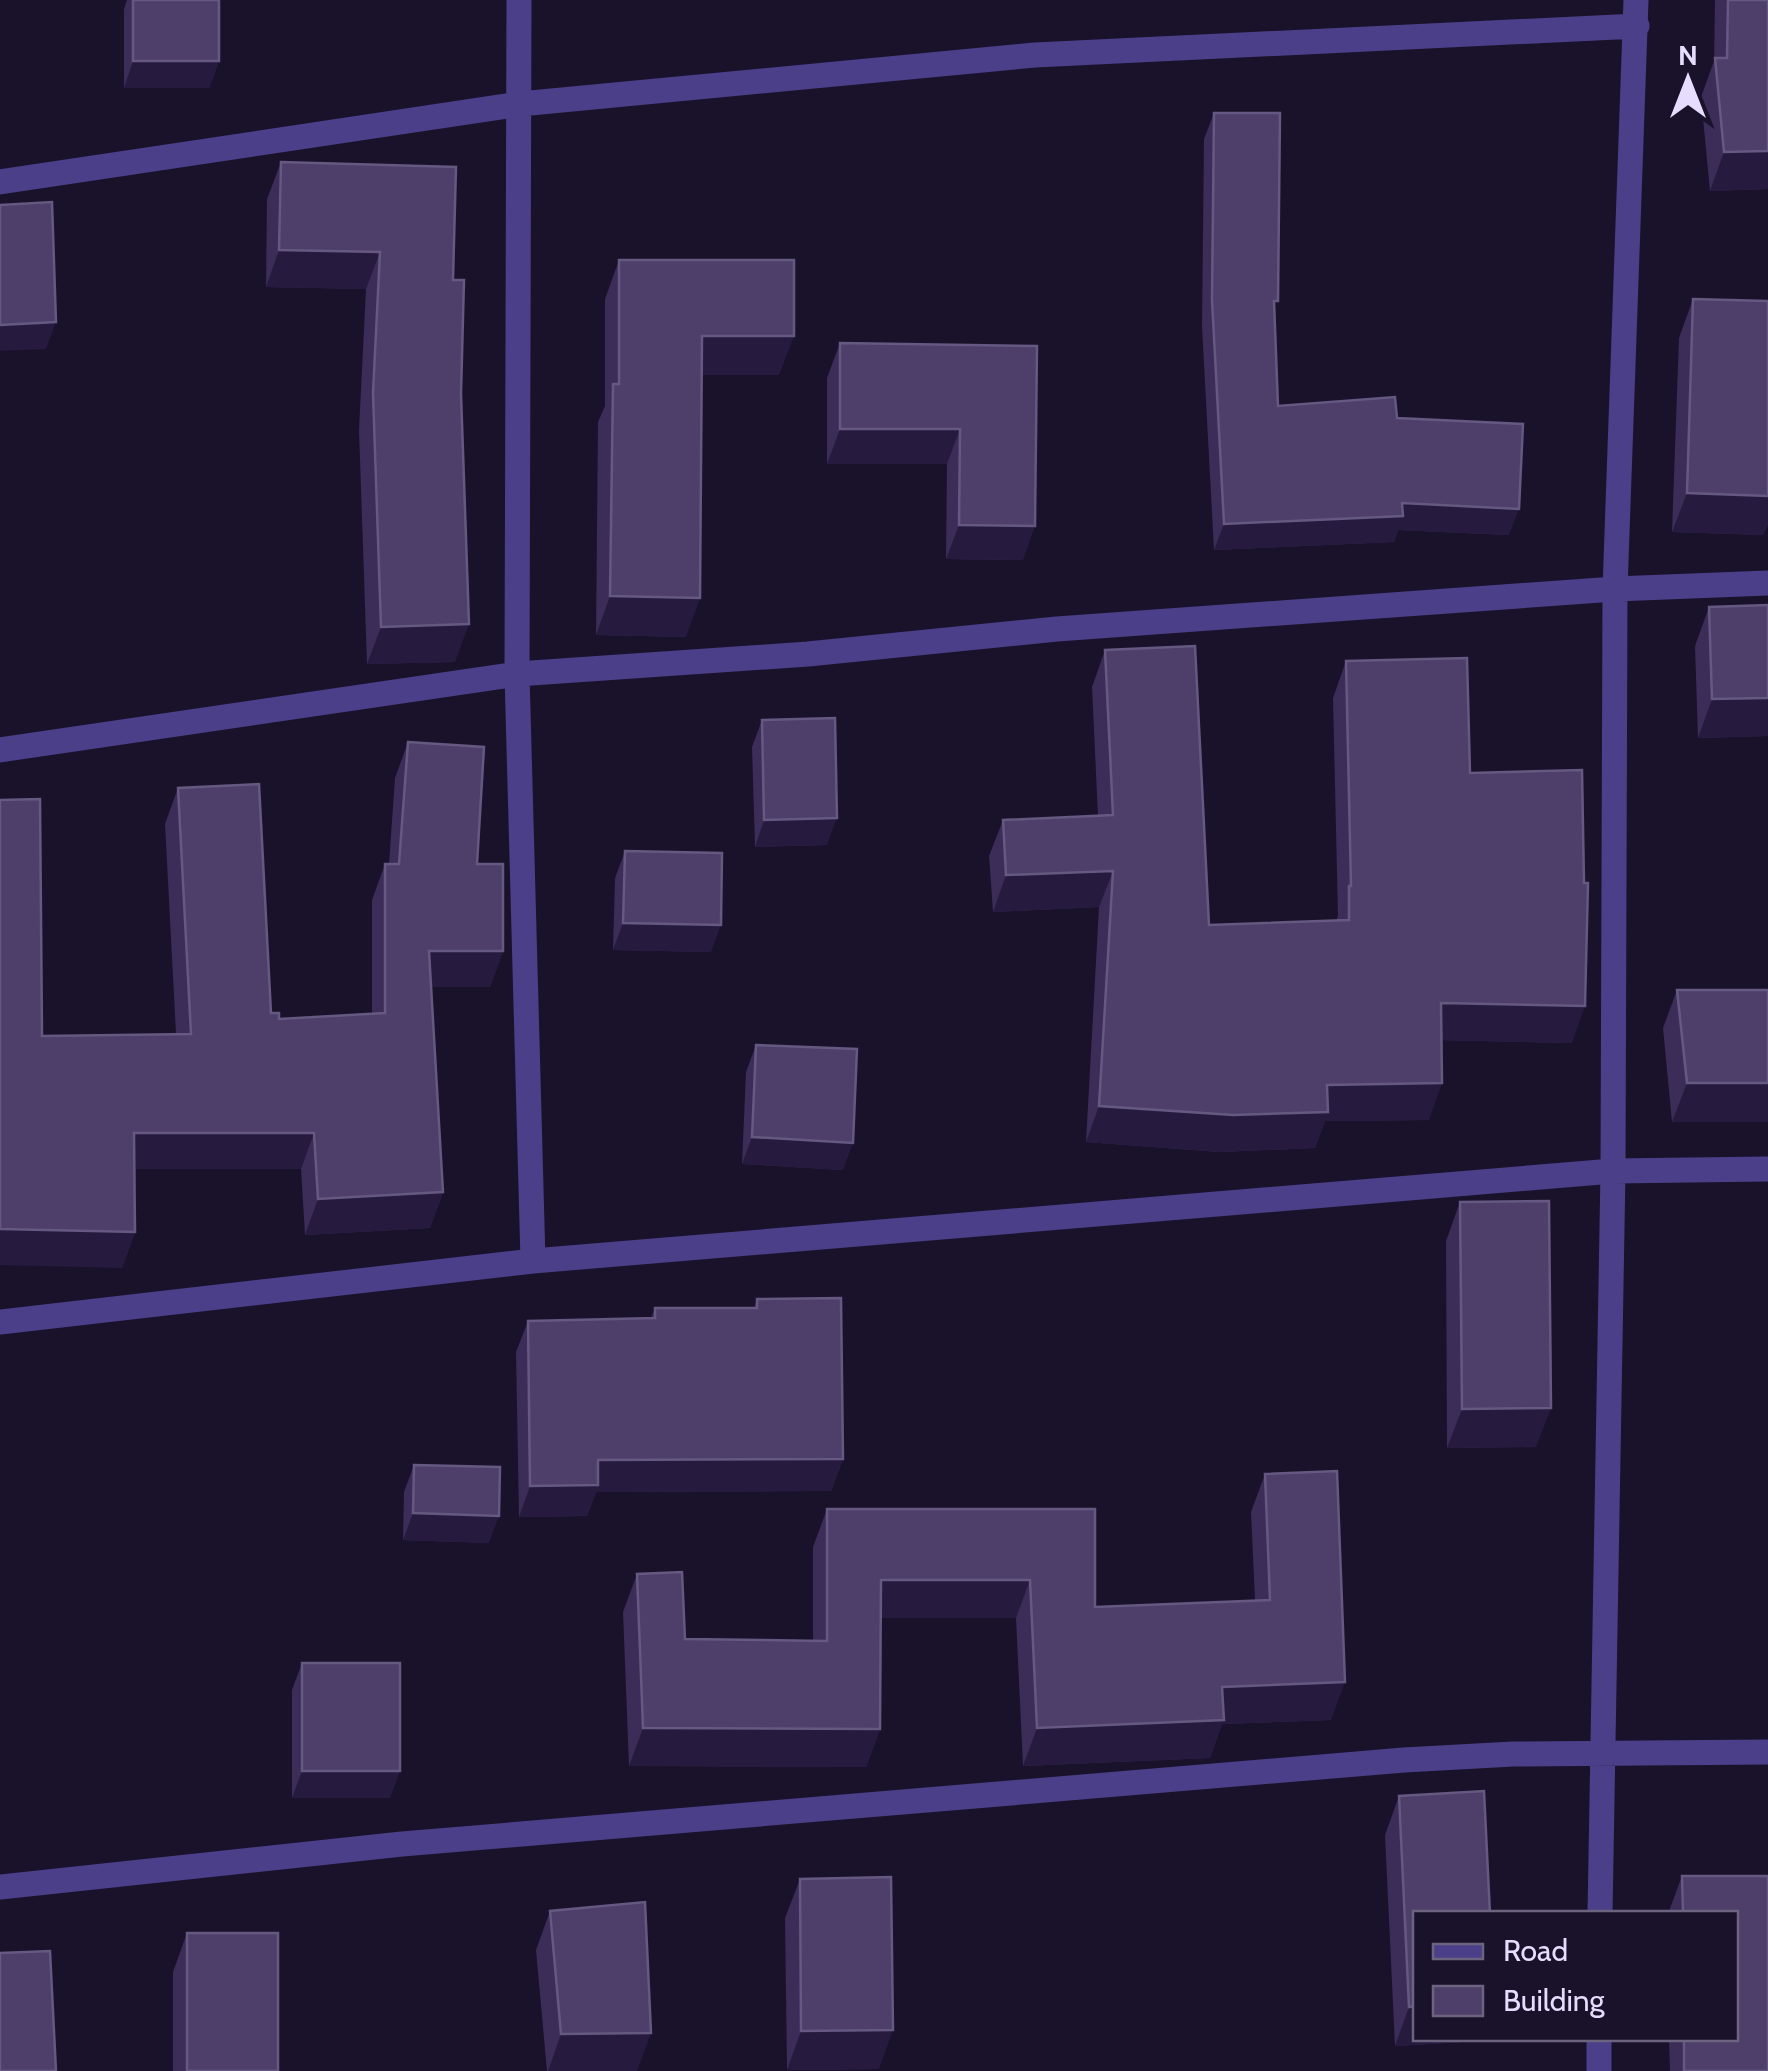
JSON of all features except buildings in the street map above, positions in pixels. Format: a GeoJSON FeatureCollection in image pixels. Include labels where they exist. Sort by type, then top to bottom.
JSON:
{"type":"FeatureCollection","features":[{"type":"Feature","properties":{"kind":"street"},"geometry":{"type":"LineString","coordinates":[[519,0],[517,674],[533,1261]]}},
{"type":"Feature","properties":{"kind":"street"},"geometry":{"type":"LineString","coordinates":[[1600,1911],[1613,1172],[1615,589],[1636,0]]}},
{"type":"Feature","properties":{"kind":"street"},"geometry":{"type":"LineString","coordinates":[[0,182],[520,104],[1035,55],[1637,26]]}},
{"type":"Feature","properties":{"kind":"street"},"geometry":{"type":"LineString","coordinates":[[0,750],[517,674],[808,654],[1057,629],[1615,589],[1768,583]]}},
{"type":"Feature","properties":{"kind":"street"},"geometry":{"type":"LineString","coordinates":[[0,1322],[533,1261],[1613,1172],[1768,1169]]}},
{"type":"Feature","properties":{"kind":"street"},"geometry":{"type":"LineString","coordinates":[[0,1887],[402,1844],[1384,1761],[1601,1752],[1768,1752]]}},
{"type":"Feature","properties":{"kind":"street"},"geometry":{"type":"LineString","coordinates":[[1599,2041],[1599,2071]]}}]}
